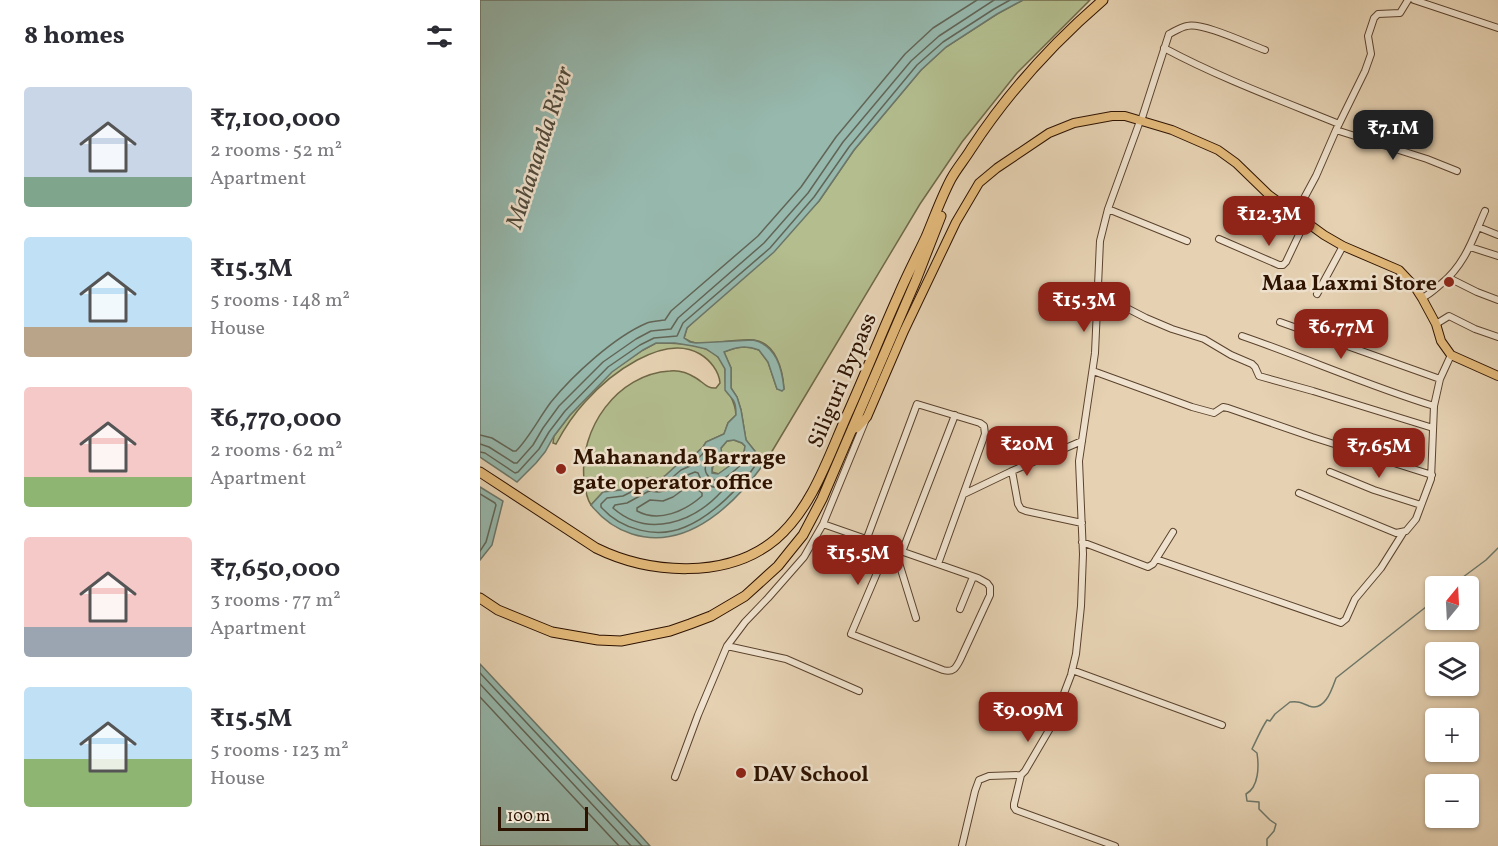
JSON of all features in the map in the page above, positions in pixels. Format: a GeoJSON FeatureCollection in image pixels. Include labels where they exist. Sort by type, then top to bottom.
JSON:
{"type":"FeatureCollection","features":[{"type":"Feature","properties":{"kind":"highway","name":"Siliguri Bypass"},"geometry":{"type":"LineString","coordinates":[[480,472],[596,548],[615,557],[662,568],[684,568],[715,566],[746,558],[763,549],[791,524],[817,483],[952,178],[1000,109],[1047,54],[1103,0]]}},
{"type":"Feature","properties":{"kind":"highway"},"geometry":{"type":"LineString","coordinates":[[480,598],[498,610],[552,632],[598,640],[621,640],[670,631],[711,616],[745,596],[778,566],[803,535],[822,499],[930,245],[947,198],[974,145]]}},
{"type":"Feature","properties":{"kind":"main road"},"geometry":{"type":"LineString","coordinates":[[852,429],[857,428],[867,417],[904,331],[956,222],[979,183],[997,168],[1059,128],[1112,116],[1125,116],[1172,130],[1218,150],[1295,218],[1343,246],[1400,270],[1422,298],[1436,324],[1441,341],[1450,355],[1498,376]]}},
{"type":"Feature","properties":{"kind":"street"},"geometry":{"type":"LineString","coordinates":[[1295,218],[1337,127],[1362,80],[1370,58],[1371,49],[1368,39],[1374,18],[1378,14],[1400,13],[1408,0]]}},
{"type":"Feature","properties":{"kind":"street"},"geometry":{"type":"LineString","coordinates":[[1414,0],[1498,28]]}},
{"type":"Feature","properties":{"kind":"street"},"geometry":{"type":"LineString","coordinates":[[1115,846],[1016,810],[1014,807],[1021,775],[1052,725],[1076,654],[1081,606],[1082,542],[1079,461],[1093,370],[1100,241],[1108,209],[1169,34],[1190,25],[1210,29],[1265,50]]}},
{"type":"Feature","properties":{"kind":"street"},"geometry":{"type":"LineString","coordinates":[[1164,48],[1337,127],[1457,171]]}},
{"type":"Feature","properties":{"kind":"street"},"geometry":{"type":"LineString","coordinates":[[1108,209],[1187,241]]}},
{"type":"Feature","properties":{"kind":"street"},"geometry":{"type":"LineString","coordinates":[[1422,298],[1449,278],[1465,258],[1485,211]]}},
{"type":"Feature","properties":{"kind":"street"},"geometry":{"type":"LineString","coordinates":[[1220,238],[1283,265],[1305,222]]}},
{"type":"Feature","properties":{"kind":"street"},"geometry":{"type":"LineString","coordinates":[[1478,226],[1498,235]]}},
{"type":"Feature","properties":{"kind":"street"},"geometry":{"type":"LineString","coordinates":[[1317,294],[1343,246]]}},
{"type":"Feature","properties":{"kind":"street"},"geometry":{"type":"LineString","coordinates":[[1470,247],[1498,256]]}},
{"type":"Feature","properties":{"kind":"street"},"geometry":{"type":"LineString","coordinates":[[1449,278],[1498,300]]}},
{"type":"Feature","properties":{"kind":"street"},"geometry":{"type":"LineString","coordinates":[[1097,290],[1146,318],[1204,339],[1252,364],[1256,367],[1259,376],[1433,428]]}},
{"type":"Feature","properties":{"kind":"street"},"geometry":{"type":"LineString","coordinates":[[1436,324],[1449,316],[1475,330],[1498,337]]}},
{"type":"Feature","properties":{"kind":"street"},"geometry":{"type":"LineString","coordinates":[[1280,322],[1440,379]]}},
{"type":"Feature","properties":{"kind":"street"},"geometry":{"type":"LineString","coordinates":[[1242,336],[1395,394],[1434,406]]}},
{"type":"Feature","properties":{"kind":"street"},"geometry":{"type":"LineString","coordinates":[[1156,559],[1341,623],[1346,619],[1355,599],[1381,568],[1403,533],[1416,519],[1431,475],[1434,406],[1440,379],[1450,355]]}},
{"type":"Feature","properties":{"kind":"street"},"geometry":{"type":"LineString","coordinates":[[1093,370],[1192,407],[1214,413],[1223,407],[1228,408],[1431,475]]}},
{"type":"Feature","properties":{"kind":"street"},"geometry":{"type":"LineString","coordinates":[[867,538],[917,404],[980,423],[986,429],[985,434],[938,564]]}},
{"type":"Feature","properties":{"kind":"street"},"geometry":{"type":"LineString","coordinates":[[823,524],[867,538],[895,550],[987,583],[991,591],[955,669],[948,671],[851,634],[895,550],[955,416]]}},
{"type":"Feature","properties":{"kind":"street"},"geometry":{"type":"LineString","coordinates":[[675,777],[726,646],[804,557],[823,524],[867,417]]}},
{"type":"Feature","properties":{"kind":"street"},"geometry":{"type":"LineString","coordinates":[[963,495],[1082,441]]}},
{"type":"Feature","properties":{"kind":"street"},"geometry":{"type":"LineString","coordinates":[[1012,471],[1021,509],[1082,523]]}},
{"type":"Feature","properties":{"kind":"street"},"geometry":{"type":"LineString","coordinates":[[1330,472],[1421,506]]}},
{"type":"Feature","properties":{"kind":"street"},"geometry":{"type":"LineString","coordinates":[[1299,493],[1375,525],[1396,533],[1403,533]]}},
{"type":"Feature","properties":{"kind":"street"},"geometry":{"type":"LineString","coordinates":[[1082,542],[1148,567],[1153,564],[1173,532]]}},
{"type":"Feature","properties":{"kind":"street"},"geometry":{"type":"LineString","coordinates":[[895,550],[916,618]]}},
{"type":"Feature","properties":{"kind":"street"},"geometry":{"type":"LineString","coordinates":[[960,609],[973,577]]}},
{"type":"Feature","properties":{"kind":"street"},"geometry":{"type":"LineString","coordinates":[[726,646],[786,659],[860,691]]}},
{"type":"Feature","properties":{"kind":"street"},"geometry":{"type":"LineString","coordinates":[[1072,670],[1222,725]]}},
{"type":"Feature","properties":{"kind":"street"},"geometry":{"type":"LineString","coordinates":[[962,846],[979,780],[989,776],[1021,775]]}},
{"type":"Feature","properties":{"kind":"green space"},"geometry":{"type":"Polygon","coordinates":[[[1023,0],[1090,0],[1017,73],[962,142],[920,204],[768,458],[758,455],[746,440],[741,410],[731,388],[731,368],[724,352],[741,347],[759,350],[768,362],[777,389],[784,389],[777,358],[768,346],[754,340],[704,343],[691,341],[684,338],[687,328],[819,201],[854,150],[921,70],[946,47],[1023,0]]]}},
{"type":"Feature","properties":{"kind":"green space"},"geometry":{"type":"Polygon","coordinates":[[[656,343],[675,343],[704,348],[719,358],[725,368],[726,385],[736,415],[728,423],[724,434],[706,442],[687,462],[678,464],[665,476],[659,479],[651,477],[621,490],[603,492],[591,505],[584,479],[584,460],[588,441],[605,407],[618,393],[651,374],[670,371],[687,373],[710,387],[716,388],[720,383],[713,366],[700,354],[685,349],[670,349],[653,353],[637,360],[607,380],[573,417],[556,444],[553,443],[554,436],[570,415],[612,371],[656,343]]]}},
{"type":"Feature","properties":{"kind":"green space"},"geometry":{"type":"Polygon","coordinates":[[[734,440],[745,446],[744,453],[719,474],[712,472],[713,466],[721,458],[721,448],[727,441],[734,440]]]}},
{"type":"Feature","properties":{"kind":"water","name":"Mahananda River"},"geometry":{"type":"Polygon","coordinates":[[[480,0],[1023,0],[946,47],[921,70],[854,150],[819,201],[774,252],[687,328],[684,338],[690,342],[753,340],[761,343],[772,352],[782,373],[784,389],[782,391],[777,389],[768,362],[759,350],[741,347],[724,352],[731,368],[731,388],[741,410],[746,440],[758,455],[768,458],[727,506],[692,529],[673,536],[653,538],[620,529],[605,519],[591,505],[603,492],[621,490],[646,478],[659,479],[665,476],[678,464],[687,462],[706,442],[724,434],[728,423],[736,415],[735,403],[725,390],[725,369],[718,357],[706,349],[693,346],[656,343],[612,372],[570,415],[545,452],[517,482],[480,457],[480,0]],[[734,440],[727,441],[721,448],[720,461],[712,467],[712,473],[718,474],[744,453],[745,446],[734,440]]]}},
{"type":"Feature","properties":{"kind":"water"},"geometry":{"type":"Polygon","coordinates":[[[480,487],[503,501],[492,545],[480,560],[480,487]]]}},
{"type":"Feature","properties":{"kind":"water"},"geometry":{"type":"Polygon","coordinates":[[[480,664],[641,836],[650,846],[480,846],[480,664]]]}},
{"type":"Feature","properties":{"kind":"waterway"},"geometry":{"type":"LineString","coordinates":[[1464,576],[1498,548]]}},
{"type":"Feature","properties":{"kind":"waterway"},"geometry":{"type":"LineString","coordinates":[[1267,846],[1267,839],[1274,831],[1276,824],[1259,809],[1259,802],[1247,801],[1246,794],[1250,791],[1257,776],[1257,753],[1252,749],[1267,720],[1270,721],[1290,702],[1315,707],[1324,703],[1336,678],[1425,608]]}},
{"type":"Feature","properties":{"kind":"place","name":"Maa Laxmi Store"},"geometry":{"type":"Point","coordinates":[1449,282]}},
{"type":"Feature","properties":{"kind":"place","name":"Mahananda Barrage gate operator office"},"geometry":{"type":"Point","coordinates":[561,469]}},
{"type":"Feature","properties":{"kind":"place","name":"DAV School"},"geometry":{"type":"Point","coordinates":[741,773]}}]}
